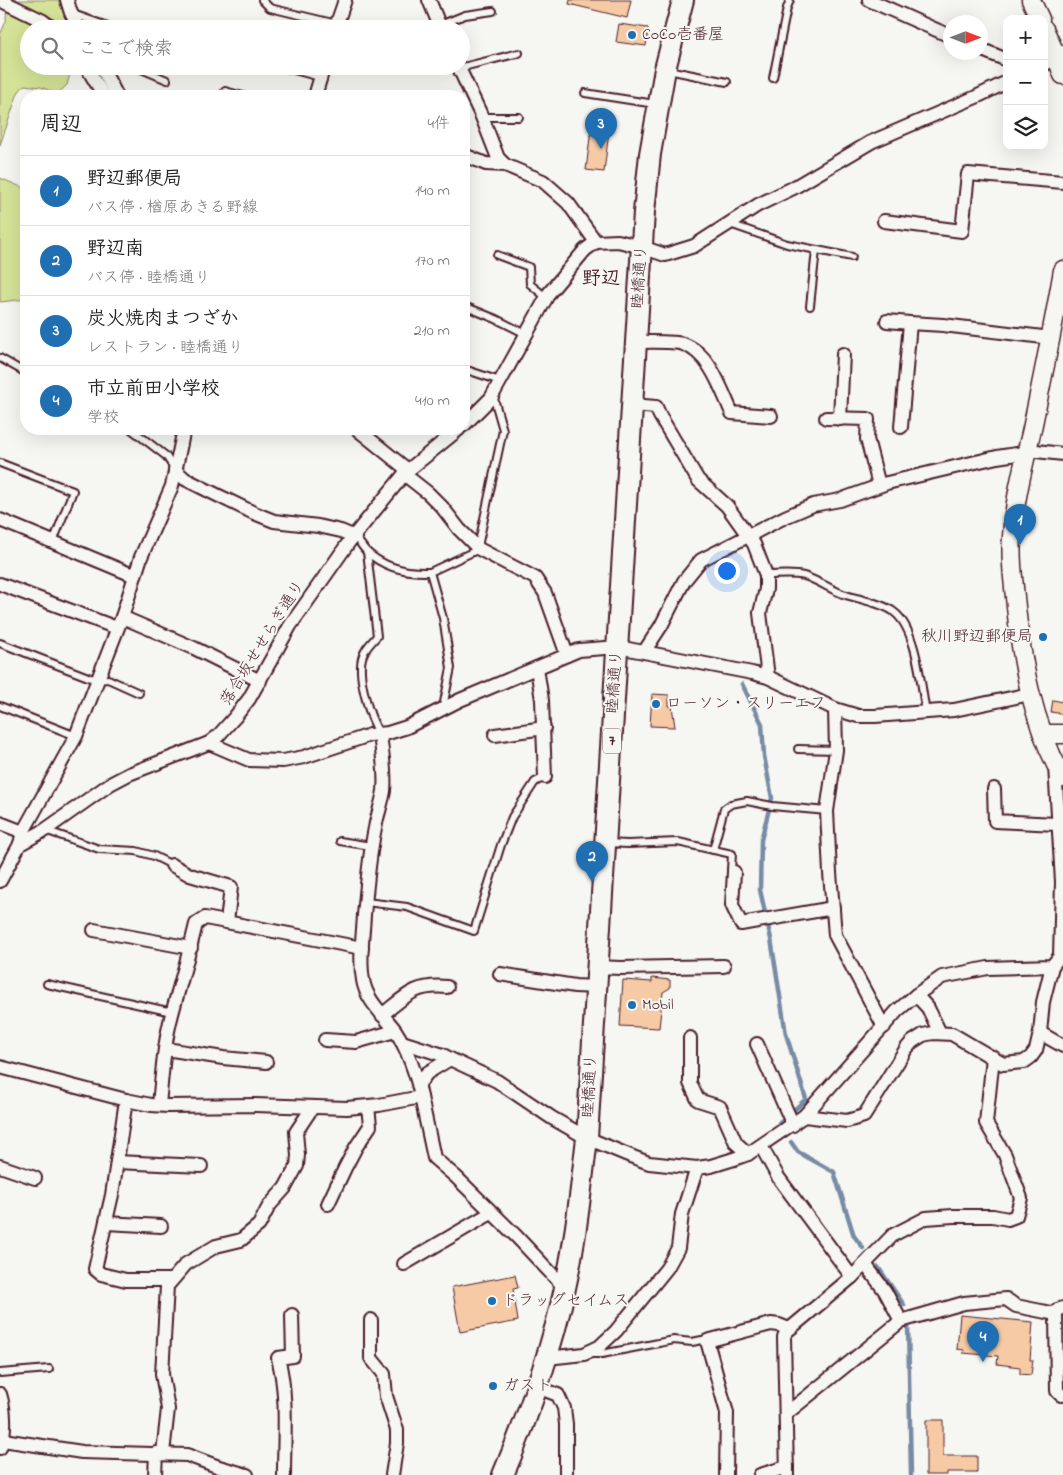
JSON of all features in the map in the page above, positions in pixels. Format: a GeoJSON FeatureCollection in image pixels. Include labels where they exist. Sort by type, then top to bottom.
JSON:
{"type":"FeatureCollection","features":[{"type":"Feature","properties":{"kind":"main road","name":"睦橋通り"},"geometry":{"type":"LineString","coordinates":[[503,1475],[517,1443],[547,1358],[565,1288],[578,1218],[587,1138],[642,247],[650,154],[665,69],[683,0]]}},
{"type":"Feature","properties":{"kind":"main road"},"geometry":{"type":"LineString","coordinates":[[1031,0],[1038,15]]}},
{"type":"Feature","properties":{"kind":"main road"},"geometry":{"type":"LineString","coordinates":[[1048,40],[1063,75]]}},
{"type":"Feature","properties":{"kind":"main road"},"geometry":{"type":"LineString","coordinates":[[1059,770],[1043,734],[1030,694],[1017,619],[1011,562],[1012,536],[1017,500],[1051,338],[1063,270]]}},
{"type":"Feature","properties":{"kind":"main road"},"geometry":{"type":"LineString","coordinates":[[1043,734],[1063,734]]}},
{"type":"Feature","properties":{"kind":"street"},"geometry":{"type":"LineString","coordinates":[[0,0],[41,20]]}},
{"type":"Feature","properties":{"kind":"street"},"geometry":{"type":"LineString","coordinates":[[67,0],[76,20]]}},
{"type":"Feature","properties":{"kind":"street"},"geometry":{"type":"LineString","coordinates":[[338,20],[345,0]]}},
{"type":"Feature","properties":{"kind":"street"},"geometry":{"type":"LineString","coordinates":[[428,0],[437,20]]}},
{"type":"Feature","properties":{"kind":"street"},"geometry":{"type":"LineString","coordinates":[[869,0],[943,33]]}},
{"type":"Feature","properties":{"kind":"street"},"geometry":{"type":"LineString","coordinates":[[988,52],[1003,58]]}},
{"type":"Feature","properties":{"kind":"street"},"geometry":{"type":"LineString","coordinates":[[91,75],[100,90]]}},
{"type":"Feature","properties":{"kind":"street"},"geometry":{"type":"LineString","coordinates":[[106,75],[114,90]]}},
{"type":"Feature","properties":{"kind":"street"},"geometry":{"type":"LineString","coordinates":[[317,90],[321,75]]}},
{"type":"Feature","properties":{"kind":"street"},"geometry":{"type":"LineString","coordinates":[[463,75],[470,90]]}},
{"type":"Feature","properties":{"kind":"street"},"geometry":{"type":"LineString","coordinates":[[470,419],[493,394],[547,298],[585,250],[596,242],[618,241],[665,254],[694,246],[758,205],[793,188],[871,142],[1003,84]]}},
{"type":"Feature","properties":{"kind":"street"},"geometry":{"type":"LineString","coordinates":[[470,91],[498,158],[505,165]]}},
{"type":"Feature","properties":{"kind":"street"},"geometry":{"type":"LineString","coordinates":[[470,157],[486,164],[505,165],[543,181],[568,203],[596,242]]}},
{"type":"Feature","properties":{"kind":"street"},"geometry":{"type":"LineString","coordinates":[[884,221],[962,231],[968,174],[1063,182]]}},
{"type":"Feature","properties":{"kind":"street"},"geometry":{"type":"LineString","coordinates":[[887,321],[943,325],[1051,338]]}},
{"type":"Feature","properties":{"kind":"street"},"geometry":{"type":"LineString","coordinates":[[901,427],[910,323]]}},
{"type":"Feature","properties":{"kind":"street"},"geometry":{"type":"LineString","coordinates":[[636,342],[682,343],[697,351],[714,373],[732,413],[771,416]]}},
{"type":"Feature","properties":{"kind":"street"},"geometry":{"type":"LineString","coordinates":[[840,418],[843,354]]}},
{"type":"Feature","properties":{"kind":"street"},"geometry":{"type":"LineString","coordinates":[[632,405],[656,407],[698,480],[727,506],[754,544],[766,575],[766,589],[760,614],[768,677]]}},
{"type":"Feature","properties":{"kind":"street"},"geometry":{"type":"LineString","coordinates":[[826,418],[868,420],[867,439],[878,486]]}},
{"type":"Feature","properties":{"kind":"street"},"geometry":{"type":"LineString","coordinates":[[1,878],[76,736],[119,622],[141,557],[172,486],[183,435]]}},
{"type":"Feature","properties":{"kind":"street"},"geometry":{"type":"LineString","coordinates":[[364,435],[404,467],[409,478],[442,506],[459,529],[479,548],[535,578],[545,594],[567,655]]}},
{"type":"Feature","properties":{"kind":"street","name":"落合坂せせらぎ通り"},"geometry":{"type":"LineString","coordinates":[[22,838],[45,830],[110,784],[129,774],[209,742],[218,736],[235,717],[260,681],[290,626],[349,542],[406,472],[452,435]]}},
{"type":"Feature","properties":{"kind":"street"},"geometry":{"type":"LineString","coordinates":[[644,652],[661,626],[684,582],[701,560],[785,517],[813,504],[840,500],[878,486],[918,475],[997,457],[1036,451],[1063,454]]}},
{"type":"Feature","properties":{"kind":"street"},"geometry":{"type":"LineString","coordinates":[[175,470],[185,479],[274,521],[318,526],[355,536]]}},
{"type":"Feature","properties":{"kind":"street"},"geometry":{"type":"LineString","coordinates":[[0,520],[135,576]]}},
{"type":"Feature","properties":{"kind":"street"},"geometry":{"type":"LineString","coordinates":[[0,584],[194,648],[260,681]]}},
{"type":"Feature","properties":{"kind":"street"},"geometry":{"type":"LineString","coordinates":[[209,742],[249,760],[283,761],[304,757],[370,735],[388,734],[407,727],[443,708],[579,650],[618,647],[768,677],[835,709],[858,716],[954,710],[1030,694]]}},
{"type":"Feature","properties":{"kind":"street"},"geometry":{"type":"LineString","coordinates":[[537,668],[542,700],[545,778]]}},
{"type":"Feature","properties":{"kind":"street"},"geometry":{"type":"LineString","coordinates":[[835,709],[836,750],[828,811],[835,935],[884,1026]]}},
{"type":"Feature","properties":{"kind":"street"},"geometry":{"type":"LineString","coordinates":[[495,735],[544,728]]}},
{"type":"Feature","properties":{"kind":"street"},"geometry":{"type":"LineString","coordinates":[[380,734],[384,791],[372,846],[366,902],[362,948],[364,989],[368,998],[402,1042],[419,1084],[434,1158],[517,1237],[565,1288]]}},
{"type":"Feature","properties":{"kind":"street"},"geometry":{"type":"LineString","coordinates":[[804,1116],[846,1121],[864,1116],[906,1049],[912,1042],[923,1035],[952,1034],[1003,1064],[1024,1062],[1031,1057],[1036,1050],[1040,1033],[1043,1002],[1059,959],[1062,882],[1057,824],[1059,770]]}},
{"type":"Feature","properties":{"kind":"street"},"geometry":{"type":"LineString","coordinates":[[994,789],[995,822],[1057,824]]}},
{"type":"Feature","properties":{"kind":"street"},"geometry":{"type":"LineString","coordinates":[[0,823],[22,838]]}},
{"type":"Feature","properties":{"kind":"street"},"geometry":{"type":"LineString","coordinates":[[172,866],[190,874],[231,887],[227,922]]}},
{"type":"Feature","properties":{"kind":"street"},"geometry":{"type":"LineString","coordinates":[[734,872],[732,905],[741,924],[833,908]]}},
{"type":"Feature","properties":{"kind":"street"},"geometry":{"type":"LineString","coordinates":[[159,1105],[172,1012],[196,924],[205,918],[362,948]]}},
{"type":"Feature","properties":{"kind":"street"},"geometry":{"type":"LineString","coordinates":[[94,930],[191,948]]}},
{"type":"Feature","properties":{"kind":"street"},"geometry":{"type":"LineString","coordinates":[[402,1042],[443,1055],[497,1081],[552,1118],[587,1138],[633,1158],[649,1163],[697,1168],[734,1160],[748,1154],[804,1116],[897,1011],[942,977],[988,968],[1059,959]]}},
{"type":"Feature","properties":{"kind":"street"},"geometry":{"type":"LineString","coordinates":[[598,967],[724,966]]}},
{"type":"Feature","properties":{"kind":"street"},"geometry":{"type":"LineString","coordinates":[[500,974],[575,986],[596,987]]}},
{"type":"Feature","properties":{"kind":"street"},"geometry":{"type":"LineString","coordinates":[[382,1015],[409,994],[422,988],[432,986],[447,987]]}},
{"type":"Feature","properties":{"kind":"street"},"geometry":{"type":"LineString","coordinates":[[916,996],[928,1008],[940,1033]]}},
{"type":"Feature","properties":{"kind":"street"},"geometry":{"type":"LineString","coordinates":[[326,1040],[356,1042],[395,1031]]}},
{"type":"Feature","properties":{"kind":"street"},"geometry":{"type":"LineString","coordinates":[[1040,1033],[1063,1046]]}},
{"type":"Feature","properties":{"kind":"street"},"geometry":{"type":"LineString","coordinates":[[690,1038],[690,1082],[698,1100],[720,1107],[736,1143],[748,1154]]}},
{"type":"Feature","properties":{"kind":"street"},"geometry":{"type":"LineString","coordinates":[[757,1044],[792,1123]]}},
{"type":"Feature","properties":{"kind":"street"},"geometry":{"type":"LineString","coordinates":[[166,1049],[223,1058],[266,1062]]}},
{"type":"Feature","properties":{"kind":"street"},"geometry":{"type":"LineString","coordinates":[[760,1475],[787,1471],[784,1337],[786,1332],[852,1277],[894,1235],[926,1218],[993,1216],[1008,1219],[1016,1216],[1021,1198],[1005,1155],[986,1123],[993,1057]]}},
{"type":"Feature","properties":{"kind":"street"},"geometry":{"type":"LineString","coordinates":[[419,1084],[427,1074],[450,1060]]}},
{"type":"Feature","properties":{"kind":"street"},"geometry":{"type":"LineString","coordinates":[[0,1067],[126,1100],[159,1105],[255,1105],[346,1108],[421,1097]]}},
{"type":"Feature","properties":{"kind":"street"},"geometry":{"type":"LineString","coordinates":[[126,1100],[106,1222],[95,1269],[101,1274],[126,1280],[171,1280]]}},
{"type":"Feature","properties":{"kind":"street"},"geometry":{"type":"LineString","coordinates":[[328,1204],[344,1168],[370,1126],[368,1106]]}},
{"type":"Feature","properties":{"kind":"street"},"geometry":{"type":"LineString","coordinates":[[155,1475],[168,1409],[162,1374],[166,1286],[186,1264],[216,1246],[241,1240],[259,1225],[268,1206],[285,1188],[297,1166],[296,1132],[312,1108]]}},
{"type":"Feature","properties":{"kind":"street"},"geometry":{"type":"LineString","coordinates":[[761,1146],[778,1177],[852,1277]]}},
{"type":"Feature","properties":{"kind":"street"},"geometry":{"type":"LineString","coordinates":[[117,1162],[201,1166]]}},
{"type":"Feature","properties":{"kind":"street"},"geometry":{"type":"LineString","coordinates":[[0,1166],[35,1178]]}},
{"type":"Feature","properties":{"kind":"street"},"geometry":{"type":"LineString","coordinates":[[547,1358],[584,1354],[599,1347],[616,1331],[667,1268],[678,1248],[682,1214],[697,1168]]}},
{"type":"Feature","properties":{"kind":"street"},"geometry":{"type":"LineString","coordinates":[[404,1264],[491,1212]]}},
{"type":"Feature","properties":{"kind":"street"},"geometry":{"type":"LineString","coordinates":[[106,1222],[161,1226]]}},
{"type":"Feature","properties":{"kind":"street"},"geometry":{"type":"LineString","coordinates":[[865,1264],[885,1291],[900,1321]]}},
{"type":"Feature","properties":{"kind":"street"},"geometry":{"type":"LineString","coordinates":[[787,1413],[900,1321],[964,1303],[1006,1299],[1016,1306],[1059,1311],[1057,1391],[1063,1395]]}},
{"type":"Feature","properties":{"kind":"street"},"geometry":{"type":"LineString","coordinates":[[284,1475],[283,1376],[278,1358],[293,1356],[292,1315]]}},
{"type":"Feature","properties":{"kind":"street"},"geometry":{"type":"LineString","coordinates":[[371,1320],[371,1358],[384,1374],[386,1396],[397,1430],[392,1475]]}},
{"type":"Feature","properties":{"kind":"street"},"geometry":{"type":"LineString","coordinates":[[726,1475],[727,1413],[707,1341],[772,1324],[789,1329]]}},
{"type":"Feature","properties":{"kind":"street"},"geometry":{"type":"LineString","coordinates":[[537,1387],[558,1394],[564,1408],[566,1424],[566,1475]]}},
{"type":"Feature","properties":{"kind":"street"},"geometry":{"type":"LineString","coordinates":[[0,1394],[3,1412],[1,1444],[82,1452],[187,1455],[248,1475]]}},
{"type":"Feature","properties":{"kind":"lane"},"geometry":{"type":"LineString","coordinates":[[262,0],[270,8],[314,20]]}},
{"type":"Feature","properties":{"kind":"lane"},"geometry":{"type":"LineString","coordinates":[[773,78],[790,0]]}},
{"type":"Feature","properties":{"kind":"lane"},"geometry":{"type":"LineString","coordinates":[[455,20],[465,15],[493,11]]}},
{"type":"Feature","properties":{"kind":"lane"},"geometry":{"type":"LineString","coordinates":[[72,13],[91,20]]}},
{"type":"Feature","properties":{"kind":"lane"},"geometry":{"type":"LineString","coordinates":[[470,64],[519,53]]}},
{"type":"Feature","properties":{"kind":"lane"},"geometry":{"type":"LineString","coordinates":[[665,69],[727,82]]}},
{"type":"Feature","properties":{"kind":"lane"},"geometry":{"type":"LineString","coordinates":[[155,75],[167,80]]}},
{"type":"Feature","properties":{"kind":"lane"},"geometry":{"type":"LineString","coordinates":[[585,93],[658,105]]}},
{"type":"Feature","properties":{"kind":"lane"},"geometry":{"type":"LineString","coordinates":[[482,117],[519,117]]}},
{"type":"Feature","properties":{"kind":"lane"},"geometry":{"type":"LineString","coordinates":[[728,224],[787,244],[852,256]]}},
{"type":"Feature","properties":{"kind":"lane"},"geometry":{"type":"LineString","coordinates":[[810,306],[816,250]]}},
{"type":"Feature","properties":{"kind":"lane"},"geometry":{"type":"LineString","coordinates":[[497,256],[529,267],[530,284],[547,298]]}},
{"type":"Feature","properties":{"kind":"lane"},"geometry":{"type":"LineString","coordinates":[[470,308],[526,334]]}},
{"type":"Feature","properties":{"kind":"lane"},"geometry":{"type":"LineString","coordinates":[[0,358],[20,370]]}},
{"type":"Feature","properties":{"kind":"lane"},"geometry":{"type":"LineString","coordinates":[[470,371],[500,381]]}},
{"type":"Feature","properties":{"kind":"lane"},"geometry":{"type":"LineString","coordinates":[[355,536],[367,552],[390,566],[415,573],[430,572],[479,548],[502,430],[493,394]]}},
{"type":"Feature","properties":{"kind":"lane"},"geometry":{"type":"LineString","coordinates":[[139,435],[166,456],[175,470]]}},
{"type":"Feature","properties":{"kind":"lane"},"geometry":{"type":"LineString","coordinates":[[0,463],[73,491],[53,542]]}},
{"type":"Feature","properties":{"kind":"lane"},"geometry":{"type":"LineString","coordinates":[[367,552],[377,636],[367,647],[362,657],[362,681],[374,725],[380,734]]}},
{"type":"Feature","properties":{"kind":"lane"},"geometry":{"type":"LineString","coordinates":[[430,572],[443,618],[451,668],[443,708]]}},
{"type":"Feature","properties":{"kind":"lane"},"geometry":{"type":"LineString","coordinates":[[766,575],[804,576],[833,590],[894,612],[910,634],[918,663],[926,713]]}},
{"type":"Feature","properties":{"kind":"lane"},"geometry":{"type":"LineString","coordinates":[[0,643],[96,680],[108,679],[139,693]]}},
{"type":"Feature","properties":{"kind":"lane"},"geometry":{"type":"LineString","coordinates":[[0,706],[76,736]]}},
{"type":"Feature","properties":{"kind":"lane"},"geometry":{"type":"LineString","coordinates":[[798,749],[836,750]]}},
{"type":"Feature","properties":{"kind":"lane"},"geometry":{"type":"LineString","coordinates":[[366,902],[407,907],[474,931],[500,845],[512,817],[535,782],[545,778]]}},
{"type":"Feature","properties":{"kind":"lane"},"geometry":{"type":"LineString","coordinates":[[711,849],[724,809],[731,804],[747,801],[769,806],[828,811]]}},
{"type":"Feature","properties":{"kind":"lane"},"geometry":{"type":"LineString","coordinates":[[45,830],[99,849],[136,851],[154,856],[172,866]]}},
{"type":"Feature","properties":{"kind":"lane"},"geometry":{"type":"LineString","coordinates":[[340,841],[372,846]]}},
{"type":"Feature","properties":{"kind":"lane"},"geometry":{"type":"LineString","coordinates":[[606,843],[678,842],[711,849],[732,854],[731,870],[734,872]]}},
{"type":"Feature","properties":{"kind":"lane"},"geometry":{"type":"LineString","coordinates":[[47,984],[172,1012]]}},
{"type":"Feature","properties":{"kind":"lane"},"geometry":{"type":"LineString","coordinates":[[584,1354],[602,1354],[674,1340],[707,1341]]}},
{"type":"Feature","properties":{"kind":"lane"},"geometry":{"type":"LineString","coordinates":[[0,1373],[49,1369]]}},
{"type":"Feature","properties":{"kind":"green space"},"geometry":{"type":"Polygon","coordinates":[[[7,0],[58,0],[66,20],[20,20],[20,75],[70,75],[67,85],[61,90],[48,90],[41,87],[24,85],[18,93],[0,145],[0,35],[6,21],[7,0]]]}},
{"type":"Feature","properties":{"kind":"green space"},"geometry":{"type":"Polygon","coordinates":[[[0,178],[20,186],[20,300],[0,302],[0,178]]]}},
{"type":"Feature","properties":{"kind":"building"},"geometry":{"type":"Polygon","coordinates":[[[570,0],[631,0],[627,18],[569,4],[570,0]]]}},
{"type":"Feature","properties":{"kind":"building","name":"CoCo壱番屋"},"geometry":{"type":"Polygon","coordinates":[[[619,24],[648,28],[646,46],[616,42],[619,24]]]}},
{"type":"Feature","properties":{"kind":"building"},"geometry":{"type":"Polygon","coordinates":[[[591,129],[609,131],[604,172],[586,170],[591,129]]]}},
{"type":"Feature","properties":{"kind":"building"},"geometry":{"type":"Polygon","coordinates":[[[652,694],[669,695],[669,706],[672,706],[675,727],[650,726],[652,694]]]}},
{"type":"Feature","properties":{"kind":"building"},"geometry":{"type":"Polygon","coordinates":[[[1053,700],[1063,702],[1063,714],[1051,712],[1053,700]]]}},
{"type":"Feature","properties":{"kind":"building"},"geometry":{"type":"Polygon","coordinates":[[[652,978],[670,980],[670,988],[663,992],[659,1028],[620,1026],[623,980],[652,982],[652,978]]]}},
{"type":"Feature","properties":{"kind":"building"},"geometry":{"type":"Polygon","coordinates":[[[515,1275],[518,1288],[513,1289],[518,1321],[460,1332],[452,1287],[515,1275]]]}},
{"type":"Feature","properties":{"kind":"building"},"geometry":{"type":"Polygon","coordinates":[[[960,1315],[1033,1322],[1030,1360],[1033,1360],[1031,1375],[1020,1374],[1020,1367],[997,1364],[998,1356],[963,1353],[964,1350],[957,1349],[960,1315]]]}},
{"type":"Feature","properties":{"kind":"building"},"geometry":{"type":"Polygon","coordinates":[[[926,1420],[943,1420],[943,1456],[977,1456],[977,1472],[947,1472],[947,1475],[926,1475],[926,1420]]]}},
{"type":"Feature","properties":{"kind":"waterway"},"geometry":{"type":"LineString","coordinates":[[742,684],[762,724],[764,756],[772,798],[761,840],[760,890],[771,939],[786,1034],[806,1099],[779,1124]]}},
{"type":"Feature","properties":{"kind":"waterway"},"geometry":{"type":"LineString","coordinates":[[791,1142],[798,1152],[834,1172],[854,1236],[863,1248]]}},
{"type":"Feature","properties":{"kind":"waterway"},"geometry":{"type":"LineString","coordinates":[[878,1267],[904,1305]]}},
{"type":"Feature","properties":{"kind":"waterway"},"geometry":{"type":"LineString","coordinates":[[908,1324],[911,1475]]}},
{"type":"Feature","properties":{"kind":"place","name":"CoCo壱番屋"},"geometry":{"type":"Point","coordinates":[632,35]}},
{"type":"Feature","properties":{"kind":"place","name":"炭火焼肉まつざか"},"geometry":{"type":"Point","coordinates":[601,149]}},
{"type":"Feature","properties":{"kind":"place","name":"野辺郵便局"},"geometry":{"type":"Point","coordinates":[1020,545]}},
{"type":"Feature","properties":{"kind":"place","name":"秋川野辺郵便局"},"geometry":{"type":"Point","coordinates":[1043,637]}},
{"type":"Feature","properties":{"kind":"place","name":"ローソン・スリーエフ"},"geometry":{"type":"Point","coordinates":[656,704]}},
{"type":"Feature","properties":{"kind":"place","name":"野辺南"},"geometry":{"type":"Point","coordinates":[592,882]}},
{"type":"Feature","properties":{"kind":"place","name":"Mobil"},"geometry":{"type":"Point","coordinates":[632,1005]}},
{"type":"Feature","properties":{"kind":"place","name":"ドラッグセイムス"},"geometry":{"type":"Point","coordinates":[492,1301]}},
{"type":"Feature","properties":{"kind":"place","name":"市立前田小学校"},"geometry":{"type":"Point","coordinates":[983,1362]}},
{"type":"Feature","properties":{"kind":"place","name":"ガスト"},"geometry":{"type":"Point","coordinates":[493,1386]}},
{"type":"Feature","properties":{"kind":"district","name":"野辺"},"geometry":{"type":"Point","coordinates":[601,279]}}]}
